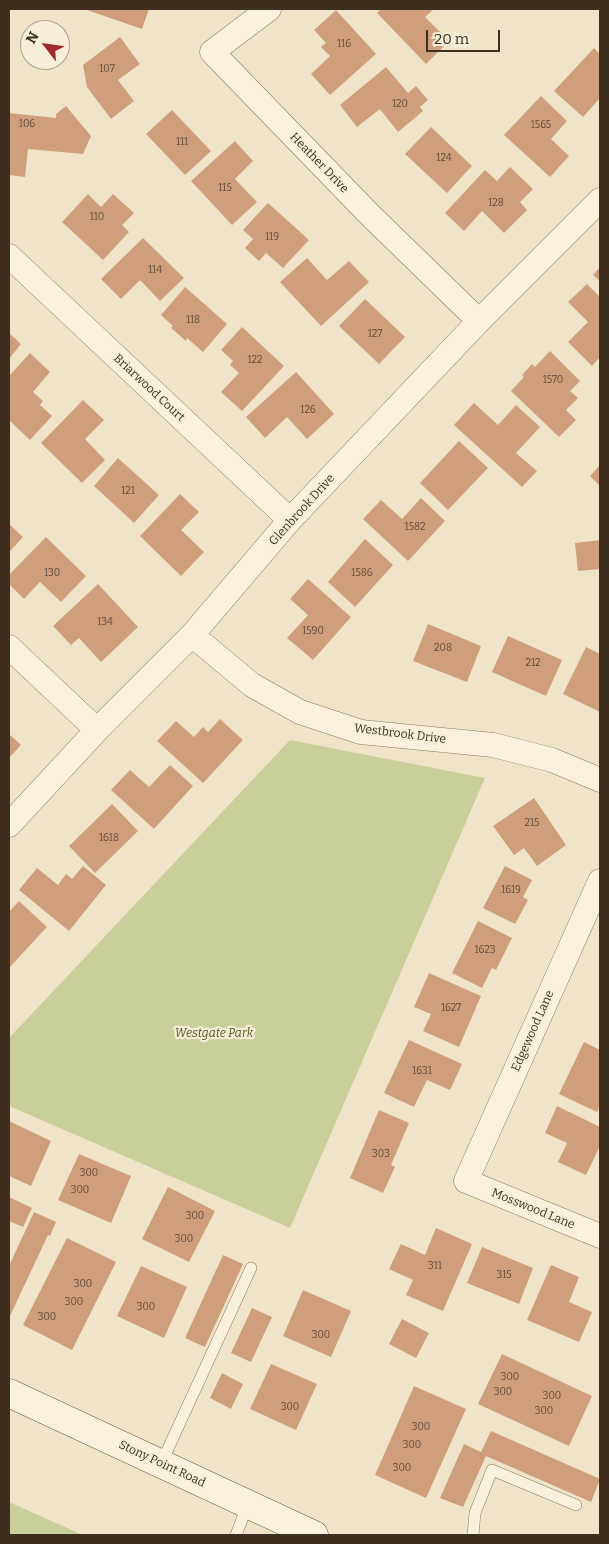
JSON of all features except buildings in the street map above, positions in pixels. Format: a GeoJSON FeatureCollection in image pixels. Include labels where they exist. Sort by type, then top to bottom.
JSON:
{"type":"FeatureCollection","features":[{"type":"Feature","properties":{"kind":"main road","name":"Stony Point Road"},"geometry":{"type":"LineString","coordinates":[[9,1393],[314,1535]]}},
{"type":"Feature","properties":{"kind":"street","name":"Heather Drive"},"geometry":{"type":"LineString","coordinates":[[269,9],[212,52],[369,214],[479,321]]}},
{"type":"Feature","properties":{"kind":"street","name":"Glenbrook Drive"},"geometry":{"type":"LineString","coordinates":[[9,825],[97,730],[192,635],[290,520],[479,321],[600,200]]}},
{"type":"Feature","properties":{"kind":"street","name":"Briarwood Court"},"geometry":{"type":"LineString","coordinates":[[9,256],[290,520]]}},
{"type":"Feature","properties":{"kind":"street","name":"Westbrook Drive"},"geometry":{"type":"LineString","coordinates":[[192,635],[252,686],[300,712],[362,732],[493,745],[552,760],[600,780]]}},
{"type":"Feature","properties":{"kind":"street"},"geometry":{"type":"LineString","coordinates":[[9,647],[97,730]]}},
{"type":"Feature","properties":{"kind":"street","name":"Edgewood Lane"},"geometry":{"type":"LineString","coordinates":[[466,1181],[600,881]]}},
{"type":"Feature","properties":{"kind":"street","name":"Mosswood Lane"},"geometry":{"type":"LineString","coordinates":[[466,1181],[600,1236]]}},
{"type":"Feature","properties":{"kind":"lane"},"geometry":{"type":"LineString","coordinates":[[161,1464],[250,1268]]}},
{"type":"Feature","properties":{"kind":"lane"},"geometry":{"type":"LineString","coordinates":[[473,1535],[475,1513],[492,1470],[576,1505]]}},
{"type":"Feature","properties":{"kind":"lane"},"geometry":{"type":"LineString","coordinates":[[236,1535],[248,1504]]}},
{"type":"Feature","properties":{"kind":"green space","name":"Westgate Park"},"geometry":{"type":"Polygon","coordinates":[[[290,740],[485,778],[290,1228],[9,1106],[9,1038],[290,740]]]}},
{"type":"Feature","properties":{"kind":"green space"},"geometry":{"type":"Polygon","coordinates":[[[9,1502],[83,1535],[9,1535],[9,1502]]]}}]}
